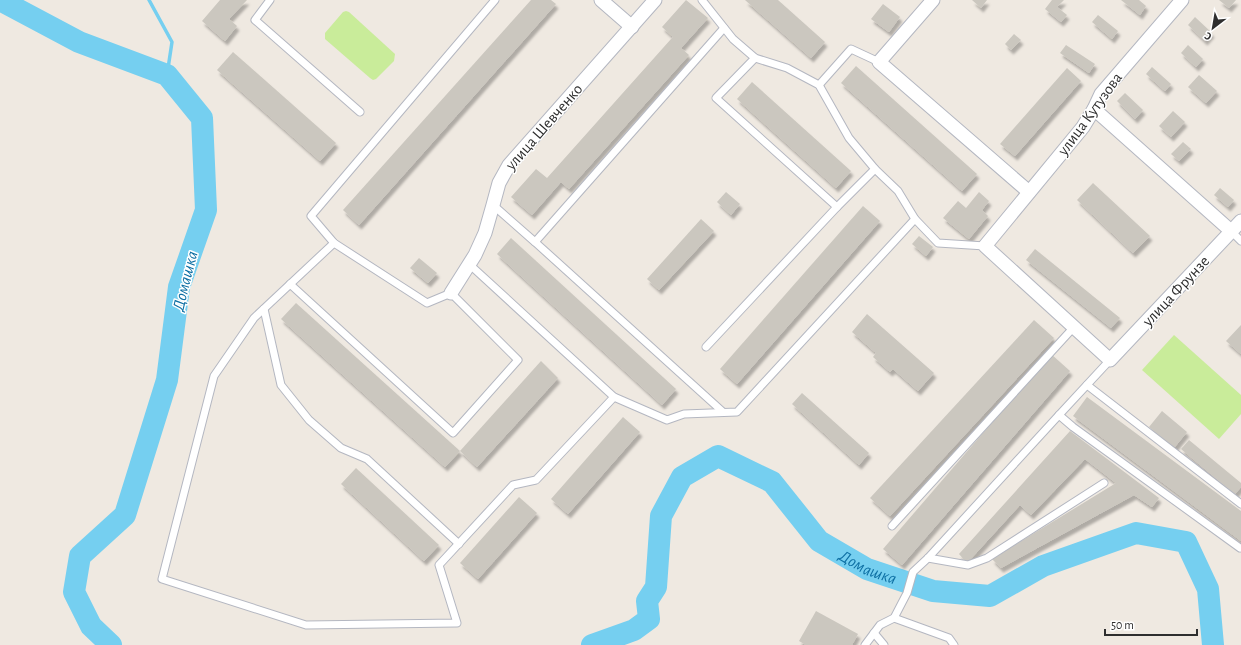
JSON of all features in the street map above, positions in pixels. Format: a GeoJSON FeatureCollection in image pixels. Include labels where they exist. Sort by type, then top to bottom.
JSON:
{"type":"FeatureCollection","features":[{"type":"Feature","properties":{"kind":"street"},"geometry":{"type":"LineString","coordinates":[[601,0],[632,27]]}},
{"type":"Feature","properties":{"kind":"street","name":"улица Шевченко"},"geometry":{"type":"LineString","coordinates":[[451,293],[475,255],[485,233],[499,183],[509,165],[655,0]]}},
{"type":"Feature","properties":{"kind":"street"},"geometry":{"type":"LineString","coordinates":[[933,0],[879,62],[1029,192]]}},
{"type":"Feature","properties":{"kind":"street","name":"улица Кутузова"},"geometry":{"type":"LineString","coordinates":[[985,246],[1084,127],[1101,94],[1182,0]]}},
{"type":"Feature","properties":{"kind":"street"},"geometry":{"type":"LineString","coordinates":[[1094,109],[1231,231]]}},
{"type":"Feature","properties":{"kind":"street","name":"улица Фрунзе"},"geometry":{"type":"LineString","coordinates":[[1110,360],[1241,221]]}},
{"type":"Feature","properties":{"kind":"street"},"geometry":{"type":"LineString","coordinates":[[985,246],[1110,360]]}},
{"type":"Feature","properties":{"kind":"lane"},"geometry":{"type":"LineString","coordinates":[[270,0],[255,20],[360,112]]}},
{"type":"Feature","properties":{"kind":"lane"},"geometry":{"type":"LineString","coordinates":[[290,284],[453,432],[518,360],[451,293],[427,303],[334,243],[311,216],[495,0]]}},
{"type":"Feature","properties":{"kind":"lane"},"geometry":{"type":"LineString","coordinates":[[702,0],[733,39],[755,58],[786,68],[819,86],[849,138],[875,169],[898,191],[915,218],[938,243],[985,246]]}},
{"type":"Feature","properties":{"kind":"lane"},"geometry":{"type":"LineString","coordinates":[[535,242],[724,28]]}},
{"type":"Feature","properties":{"kind":"lane"},"geometry":{"type":"LineString","coordinates":[[819,86],[851,49],[879,62]]}},
{"type":"Feature","properties":{"kind":"lane"},"geometry":{"type":"LineString","coordinates":[[755,58],[716,98],[837,206]]}},
{"type":"Feature","properties":{"kind":"lane"},"geometry":{"type":"LineString","coordinates":[[706,347],[837,206],[875,169]]}},
{"type":"Feature","properties":{"kind":"lane"},"geometry":{"type":"LineString","coordinates":[[494,205],[722,412]]}},
{"type":"Feature","properties":{"kind":"lane"},"geometry":{"type":"LineString","coordinates":[[469,264],[614,397],[667,420],[684,414],[737,412],[915,218]]}},
{"type":"Feature","properties":{"kind":"lane"},"geometry":{"type":"LineString","coordinates":[[1231,231],[1241,241]]}},
{"type":"Feature","properties":{"kind":"lane"},"geometry":{"type":"LineString","coordinates":[[334,243],[254,318],[214,376],[162,578],[306,625],[457,623],[439,565],[513,485],[536,480],[614,397]]}},
{"type":"Feature","properties":{"kind":"lane"},"geometry":{"type":"LineString","coordinates":[[264,309],[281,385],[309,420],[341,448],[367,459],[459,544]]}},
{"type":"Feature","properties":{"kind":"lane"},"geometry":{"type":"LineString","coordinates":[[892,526],[1074,327]]}},
{"type":"Feature","properties":{"kind":"lane"},"geometry":{"type":"LineString","coordinates":[[865,645],[880,625],[894,618],[907,593],[913,572],[928,558],[1110,360]]}},
{"type":"Feature","properties":{"kind":"lane"},"geometry":{"type":"LineString","coordinates":[[1087,385],[1241,504]]}},
{"type":"Feature","properties":{"kind":"lane"},"geometry":{"type":"LineString","coordinates":[[1059,415],[1240,548]]}},
{"type":"Feature","properties":{"kind":"lane"},"geometry":{"type":"LineString","coordinates":[[928,558],[968,565],[987,558],[1104,483]]}},
{"type":"Feature","properties":{"kind":"lane"},"geometry":{"type":"LineString","coordinates":[[894,618],[949,638],[954,645]]}},
{"type":"Feature","properties":{"kind":"lane"},"geometry":{"type":"LineString","coordinates":[[874,633],[884,645]]}},
{"type":"Feature","properties":{"kind":"green space"},"geometry":{"type":"Polygon","coordinates":[[[343,12],[349,12],[395,54],[394,61],[376,79],[373,80],[370,78],[325,39],[325,33],[343,12]]]}},
{"type":"Feature","properties":{"kind":"green space"},"geometry":{"type":"Polygon","coordinates":[[[1174,335],[1241,395],[1241,414],[1219,439],[1142,370],[1174,335]]]}},
{"type":"Feature","properties":{"kind":"building"},"geometry":{"type":"Polygon","coordinates":[[[220,0],[247,0],[229,19],[237,26],[225,41],[202,21],[220,0]]]}},
{"type":"Feature","properties":{"kind":"building"},"geometry":{"type":"Polygon","coordinates":[[[531,0],[551,0],[556,4],[359,225],[343,210],[531,0]]]}},
{"type":"Feature","properties":{"kind":"building"},"geometry":{"type":"Polygon","coordinates":[[[686,0],[708,18],[681,48],[689,55],[569,189],[561,182],[532,215],[511,197],[536,169],[547,178],[673,37],[662,27],[686,0]]]}},
{"type":"Feature","properties":{"kind":"building"},"geometry":{"type":"Polygon","coordinates":[[[745,0],[778,0],[825,42],[811,58],[745,0]]]}},
{"type":"Feature","properties":{"kind":"building"},"geometry":{"type":"Polygon","coordinates":[[[972,0],[987,0],[981,8],[972,0]]]}},
{"type":"Feature","properties":{"kind":"building"},"geometry":{"type":"Polygon","coordinates":[[[1052,0],[1064,0],[1057,7],[1067,15],[1061,22],[1045,9],[1052,0]]]}},
{"type":"Feature","properties":{"kind":"building"},"geometry":{"type":"Polygon","coordinates":[[[1121,0],[1139,0],[1146,6],[1140,15],[1121,0]]]}},
{"type":"Feature","properties":{"kind":"building"},"geometry":{"type":"Polygon","coordinates":[[[1219,0],[1236,0],[1229,8],[1219,0]]]}},
{"type":"Feature","properties":{"kind":"building"},"geometry":{"type":"Polygon","coordinates":[[[883,4],[900,17],[889,32],[871,19],[883,4]]]}},
{"type":"Feature","properties":{"kind":"building"},"geometry":{"type":"Polygon","coordinates":[[[1098,15],[1118,31],[1112,39],[1092,22],[1098,15]]]}},
{"type":"Feature","properties":{"kind":"building"},"geometry":{"type":"Polygon","coordinates":[[[1195,17],[1212,33],[1205,41],[1188,25],[1195,17]]]}},
{"type":"Feature","properties":{"kind":"building"},"geometry":{"type":"Polygon","coordinates":[[[1014,34],[1021,40],[1011,50],[1005,44],[1014,34]]]}},
{"type":"Feature","properties":{"kind":"building"},"geometry":{"type":"Polygon","coordinates":[[[1066,45],[1095,64],[1089,73],[1060,53],[1066,45]]]}},
{"type":"Feature","properties":{"kind":"building"},"geometry":{"type":"Polygon","coordinates":[[[1188,45],[1203,59],[1196,67],[1181,53],[1188,45]]]}},
{"type":"Feature","properties":{"kind":"building"},"geometry":{"type":"Polygon","coordinates":[[[233,52],[336,143],[320,161],[217,70],[233,52]]]}},
{"type":"Feature","properties":{"kind":"building"},"geometry":{"type":"Polygon","coordinates":[[[856,66],[977,174],[962,191],[841,83],[856,66]]]}},
{"type":"Feature","properties":{"kind":"building"},"geometry":{"type":"Polygon","coordinates":[[[1152,67],[1171,84],[1165,91],[1146,74],[1152,67]]]}},
{"type":"Feature","properties":{"kind":"building"},"geometry":{"type":"Polygon","coordinates":[[[1067,68],[1081,81],[1015,156],[1000,144],[1067,68]]]}},
{"type":"Feature","properties":{"kind":"building"},"geometry":{"type":"Polygon","coordinates":[[[1199,75],[1217,91],[1206,103],[1188,87],[1199,75]]]}},
{"type":"Feature","properties":{"kind":"building"},"geometry":{"type":"Polygon","coordinates":[[[752,82],[851,171],[836,188],[737,99],[752,82]]]}},
{"type":"Feature","properties":{"kind":"building"},"geometry":{"type":"Polygon","coordinates":[[[1125,93],[1143,110],[1135,119],[1117,101],[1125,93]]]}},
{"type":"Feature","properties":{"kind":"building"},"geometry":{"type":"Polygon","coordinates":[[[1173,111],[1185,122],[1171,137],[1159,126],[1173,111]]]}},
{"type":"Feature","properties":{"kind":"building"},"geometry":{"type":"Polygon","coordinates":[[[1183,142],[1191,149],[1179,161],[1171,154],[1183,142]]]}},
{"type":"Feature","properties":{"kind":"building"},"geometry":{"type":"Polygon","coordinates":[[[1093,183],[1150,236],[1133,253],[1077,200],[1093,183]]]}},
{"type":"Feature","properties":{"kind":"building"},"geometry":{"type":"Polygon","coordinates":[[[1220,188],[1234,200],[1228,207],[1214,195],[1220,188]]]}},
{"type":"Feature","properties":{"kind":"building"},"geometry":{"type":"Polygon","coordinates":[[[726,192],[740,204],[731,215],[717,202],[726,192]]]}},
{"type":"Feature","properties":{"kind":"building"},"geometry":{"type":"Polygon","coordinates":[[[979,192],[989,201],[982,210],[988,216],[969,239],[943,218],[958,201],[966,208],[979,192]]]}},
{"type":"Feature","properties":{"kind":"building"},"geometry":{"type":"Polygon","coordinates":[[[863,206],[880,221],[737,384],[720,369],[863,206]]]}},
{"type":"Feature","properties":{"kind":"building"},"geometry":{"type":"Polygon","coordinates":[[[701,219],[714,231],[659,290],[647,279],[701,219]]]}},
{"type":"Feature","properties":{"kind":"building"},"geometry":{"type":"Polygon","coordinates":[[[919,236],[933,247],[926,256],[912,244],[919,236]]]}},
{"type":"Feature","properties":{"kind":"building"},"geometry":{"type":"Polygon","coordinates":[[[511,238],[676,389],[662,405],[497,254],[511,238]]]}},
{"type":"Feature","properties":{"kind":"building"},"geometry":{"type":"Polygon","coordinates":[[[1035,249],[1120,318],[1111,328],[1026,260],[1035,249]]]}},
{"type":"Feature","properties":{"kind":"building"},"geometry":{"type":"Polygon","coordinates":[[[419,258],[437,273],[428,283],[410,268],[419,258]]]}},
{"type":"Feature","properties":{"kind":"building"},"geometry":{"type":"Polygon","coordinates":[[[296,303],[460,451],[445,467],[281,319],[296,303]]]}},
{"type":"Feature","properties":{"kind":"building"},"geometry":{"type":"Polygon","coordinates":[[[867,314],[934,373],[918,391],[893,369],[890,372],[873,357],[876,353],[852,332],[867,314]]]}},
{"type":"Feature","properties":{"kind":"building"},"geometry":{"type":"Polygon","coordinates":[[[1034,320],[1054,338],[890,516],[870,498],[1034,320]]]}},
{"type":"Feature","properties":{"kind":"building"},"geometry":{"type":"Polygon","coordinates":[[[1241,325],[1241,354],[1226,341],[1241,325]]]}},
{"type":"Feature","properties":{"kind":"building"},"geometry":{"type":"Polygon","coordinates":[[[1051,354],[1070,371],[902,565],[883,549],[1051,354]]]}},
{"type":"Feature","properties":{"kind":"building"},"geometry":{"type":"Polygon","coordinates":[[[541,361],[558,378],[477,467],[460,451],[541,361]]]}},
{"type":"Feature","properties":{"kind":"building"},"geometry":{"type":"Polygon","coordinates":[[[802,393],[869,453],[859,465],[792,404],[802,393]]]}},
{"type":"Feature","properties":{"kind":"building"},"geometry":{"type":"Polygon","coordinates":[[[1087,397],[1241,511],[1241,541],[1073,416],[1087,397]]]}},
{"type":"Feature","properties":{"kind":"building"},"geometry":{"type":"Polygon","coordinates":[[[1162,411],[1187,432],[1174,448],[1149,427],[1162,411]]]}},
{"type":"Feature","properties":{"kind":"building"},"geometry":{"type":"Polygon","coordinates":[[[623,417],[640,432],[568,514],[551,499],[623,417]]]}},
{"type":"Feature","properties":{"kind":"building"},"geometry":{"type":"Polygon","coordinates":[[[1070,431],[1159,498],[1152,507],[1134,495],[1001,568],[992,559],[1116,483],[1085,459],[1031,515],[1020,505],[967,563],[959,554],[1070,431]]]}},
{"type":"Feature","properties":{"kind":"building"},"geometry":{"type":"Polygon","coordinates":[[[1189,440],[1241,483],[1241,487],[1235,494],[1181,449],[1189,440]]]}},
{"type":"Feature","properties":{"kind":"building"},"geometry":{"type":"Polygon","coordinates":[[[356,468],[439,545],[424,561],[341,484],[356,468]]]}},
{"type":"Feature","properties":{"kind":"building"},"geometry":{"type":"Polygon","coordinates":[[[519,497],[537,513],[478,579],[460,563],[519,497]]]}},
{"type":"Feature","properties":{"kind":"building"},"geometry":{"type":"Polygon","coordinates":[[[816,611],[858,634],[852,645],[806,645],[799,641],[816,611]]]}},
{"type":"Feature","properties":{"kind":"waterway","name":"Домашка"},"geometry":{"type":"LineString","coordinates":[[0,0],[79,42],[167,75],[202,118],[206,210],[179,287],[167,380],[125,515],[80,556],[74,592],[91,626],[111,645]]}},
{"type":"Feature","properties":{"kind":"waterway"},"geometry":{"type":"LineString","coordinates":[[149,0],[172,42],[167,75]]}},
{"type":"Feature","properties":{"kind":"waterway","name":"Домашка"},"geometry":{"type":"LineString","coordinates":[[592,645],[634,630],[649,619],[647,601],[656,587],[661,516],[682,477],[718,456],[772,482],[819,541],[867,569],[933,591],[990,596],[1043,566],[1136,533],[1186,542],[1208,589],[1213,645]]}}]}
